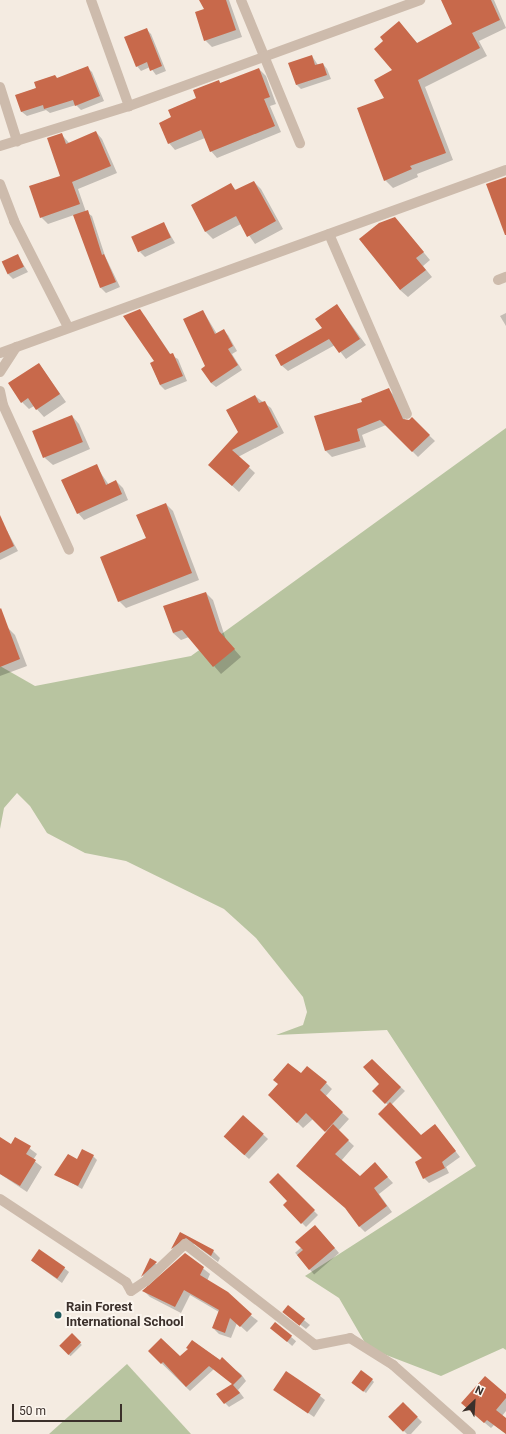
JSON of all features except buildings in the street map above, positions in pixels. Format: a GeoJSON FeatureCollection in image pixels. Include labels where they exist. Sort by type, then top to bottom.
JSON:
{"type":"FeatureCollection","features":[{"type":"Feature","properties":{"kind":"street"},"geometry":{"type":"LineString","coordinates":[[91,0],[129,106]]}},
{"type":"Feature","properties":{"kind":"street"},"geometry":{"type":"LineString","coordinates":[[241,0],[300,143]]}},
{"type":"Feature","properties":{"kind":"street"},"geometry":{"type":"LineString","coordinates":[[0,146],[129,106],[420,0]]}},
{"type":"Feature","properties":{"kind":"street"},"geometry":{"type":"LineString","coordinates":[[0,87],[17,141]]}},
{"type":"Feature","properties":{"kind":"street"},"geometry":{"type":"LineString","coordinates":[[0,352],[506,170]]}},
{"type":"Feature","properties":{"kind":"street"},"geometry":{"type":"LineString","coordinates":[[0,184],[14,221],[68,327]]}},
{"type":"Feature","properties":{"kind":"street"},"geometry":{"type":"LineString","coordinates":[[329,234],[407,414]]}},
{"type":"Feature","properties":{"kind":"street"},"geometry":{"type":"LineString","coordinates":[[0,372],[16,347]]}},
{"type":"Feature","properties":{"kind":"street"},"geometry":{"type":"LineString","coordinates":[[0,391],[3,405],[69,550]]}},
{"type":"Feature","properties":{"kind":"street"},"geometry":{"type":"LineString","coordinates":[[0,1199],[126,1282],[131,1291],[146,1281],[185,1244],[315,1345],[350,1338],[393,1365],[471,1434]]}},
{"type":"Feature","properties":{"kind":"green space"},"geometry":{"type":"Polygon","coordinates":[[[506,428],[506,1350],[503,1348],[441,1376],[368,1348],[339,1298],[305,1276],[476,1166],[387,1030],[276,1035],[303,1025],[307,1012],[303,997],[256,938],[224,909],[126,861],[85,853],[47,833],[30,806],[17,793],[4,808],[0,829],[0,666],[35,686],[191,656],[506,428]]]}},
{"type":"Feature","properties":{"kind":"green space"},"geometry":{"type":"Polygon","coordinates":[[[127,1364],[191,1434],[49,1434],[127,1364]]]}},
{"type":"Feature","properties":{"kind":"place","name":"Rain Forest International School"},"geometry":{"type":"Point","coordinates":[58,1315]}}]}
